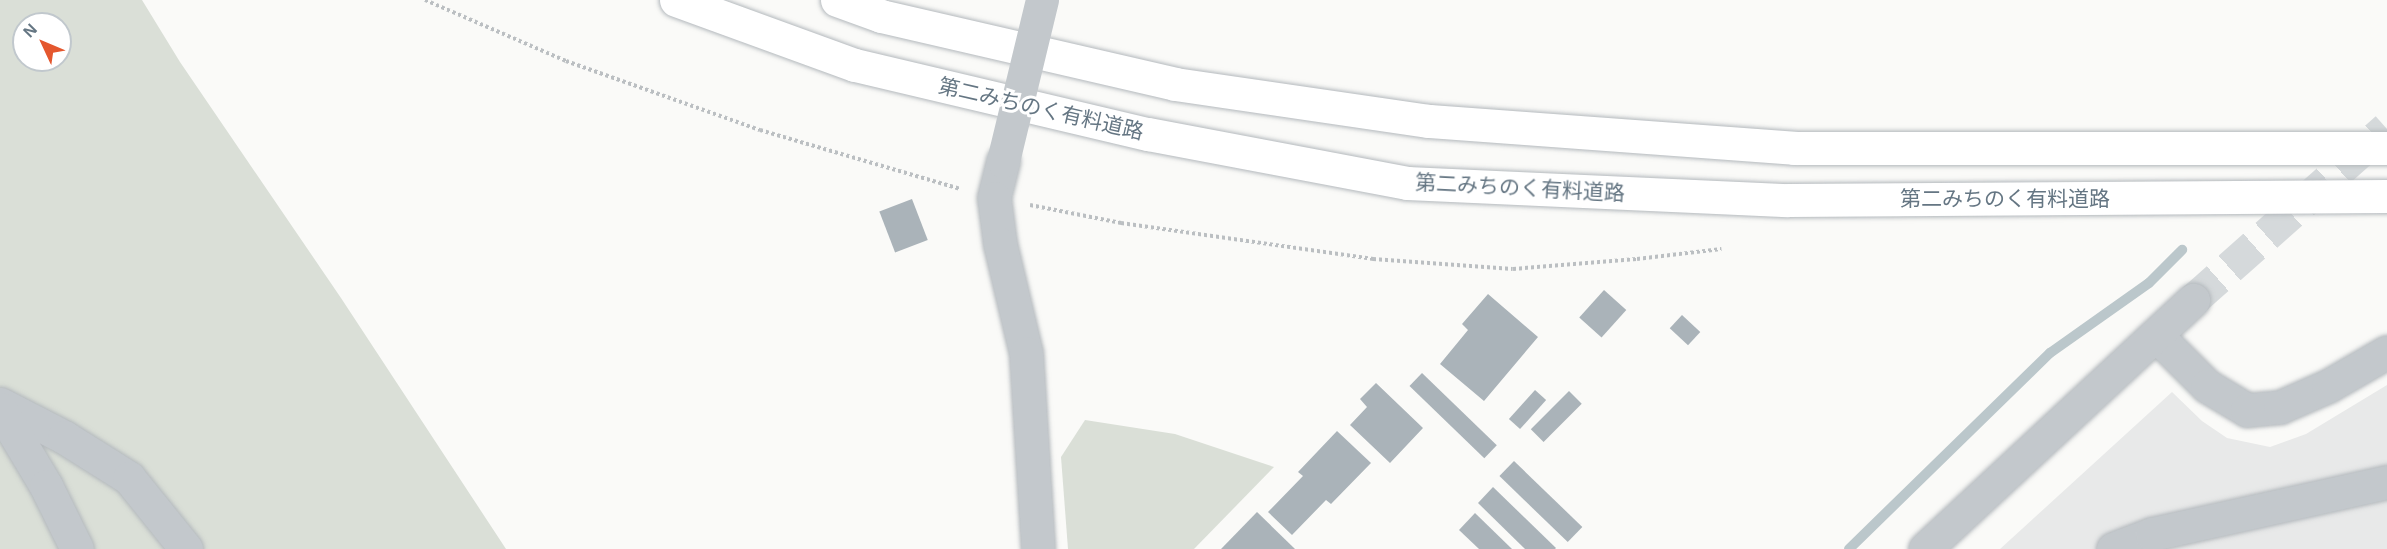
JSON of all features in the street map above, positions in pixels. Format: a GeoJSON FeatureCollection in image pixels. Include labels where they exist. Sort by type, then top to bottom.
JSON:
{"type":"FeatureCollection","features":[{"type":"Feature","properties":{"kind":"highway","name":"第二みちのく有料道路"},"geometry":{"type":"LineString","coordinates":[[676,0],[855,65],[1148,134],[1407,183],[1788,200],[2387,196]]}},
{"type":"Feature","properties":{"kind":"highway"},"geometry":{"type":"LineString","coordinates":[[837,0],[881,16],[1175,84],[1429,121],[1794,148],[2387,148]]}},
{"type":"Feature","properties":{"kind":"street"},"geometry":{"type":"LineString","coordinates":[[1038,549],[1026,353],[1000,244],[994,198],[1042,0]]}},
{"type":"Feature","properties":{"kind":"street"},"geometry":{"type":"LineString","coordinates":[[1925,549],[2193,300]]}},
{"type":"Feature","properties":{"kind":"street"},"geometry":{"type":"LineString","coordinates":[[2156,335],[2207,386],[2247,410],[2280,407],[2328,386],[2387,352]]}},
{"type":"Feature","properties":{"kind":"street"},"geometry":{"type":"LineString","coordinates":[[0,407],[46,486],[77,549]]}},
{"type":"Feature","properties":{"kind":"street"},"geometry":{"type":"LineString","coordinates":[[0,407],[64,437],[129,478],[186,549]]}},
{"type":"Feature","properties":{"kind":"street"},"geometry":{"type":"LineString","coordinates":[[2113,549],[2152,534],[2387,482]]}},
{"type":"Feature","properties":{"kind":"path"},"geometry":{"type":"LineString","coordinates":[[425,0],[566,61],[760,130],[994,198],[1120,223],[1373,260],[1513,269],[1637,260],[1721,249]]}},
{"type":"Feature","properties":{"kind":"shaded area"},"geometry":{"type":"Polygon","coordinates":[[[0,0],[142,0],[180,62],[341,298],[506,549],[0,549],[0,0]]]}},
{"type":"Feature","properties":{"kind":"shaded area"},"geometry":{"type":"Polygon","coordinates":[[[2387,385],[2387,549],[2000,549],[2172,392],[2202,421],[2227,438],[2270,447],[2306,434],[2387,385]]]}},
{"type":"Feature","properties":{"kind":"shaded area"},"geometry":{"type":"Polygon","coordinates":[[[1085,420],[1175,434],[1274,467],[1194,549],[1068,549],[1061,457],[1085,420]]]}},
{"type":"Feature","properties":{"kind":"building"},"geometry":{"type":"Polygon","coordinates":[[[912,199],[928,240],[895,253],[879,212],[912,199]]]}},
{"type":"Feature","properties":{"kind":"building"},"geometry":{"type":"Polygon","coordinates":[[[1604,290],[1626,310],[1602,338],[1579,317],[1604,290]]]}},
{"type":"Feature","properties":{"kind":"building"},"geometry":{"type":"Polygon","coordinates":[[[1488,294],[1538,337],[1484,401],[1440,364],[1468,330],[1462,324],[1488,294]]]}},
{"type":"Feature","properties":{"kind":"building"},"geometry":{"type":"Polygon","coordinates":[[[1682,315],[1700,332],[1688,345],[1670,328],[1682,315]]]}},
{"type":"Feature","properties":{"kind":"building"},"geometry":{"type":"Polygon","coordinates":[[[1422,373],[1497,445],[1484,458],[1409,386],[1422,373]]]}},
{"type":"Feature","properties":{"kind":"building"},"geometry":{"type":"Polygon","coordinates":[[[1376,383],[1423,428],[1390,463],[1350,425],[1367,407],[1360,399],[1376,383]]]}},
{"type":"Feature","properties":{"kind":"building"},"geometry":{"type":"Polygon","coordinates":[[[1535,390],[1546,400],[1520,429],[1509,419],[1535,390]]]}},
{"type":"Feature","properties":{"kind":"building"},"geometry":{"type":"Polygon","coordinates":[[[1569,391],[1582,404],[1544,442],[1531,429],[1569,391]]]}},
{"type":"Feature","properties":{"kind":"building"},"geometry":{"type":"Polygon","coordinates":[[[1337,431],[1371,463],[1331,504],[1326,500],[1292,535],[1268,512],[1303,476],[1298,472],[1337,431]]]}},
{"type":"Feature","properties":{"kind":"building"},"geometry":{"type":"Polygon","coordinates":[[[1514,461],[1582,527],[1568,542],[1499,476],[1514,461]]]}},
{"type":"Feature","properties":{"kind":"building"},"geometry":{"type":"Polygon","coordinates":[[[1493,487],[1556,548],[1525,549],[1478,503],[1493,487]]]}},
{"type":"Feature","properties":{"kind":"building"},"geometry":{"type":"Polygon","coordinates":[[[1257,512],[1295,549],[1221,549],[1257,512]]]}},
{"type":"Feature","properties":{"kind":"building"},"geometry":{"type":"Polygon","coordinates":[[[1475,513],[1512,549],[1479,549],[1459,530],[1475,513]]]}},
{"type":"Feature","properties":{"kind":"waterway"},"geometry":{"type":"LineString","coordinates":[[1849,549],[2050,353],[2149,283],[2182,250]]}},
{"type":"Feature","properties":{"kind":"tunnel"},"geometry":{"type":"LineString","coordinates":[[2193,300],[2387,128]]}}]}
